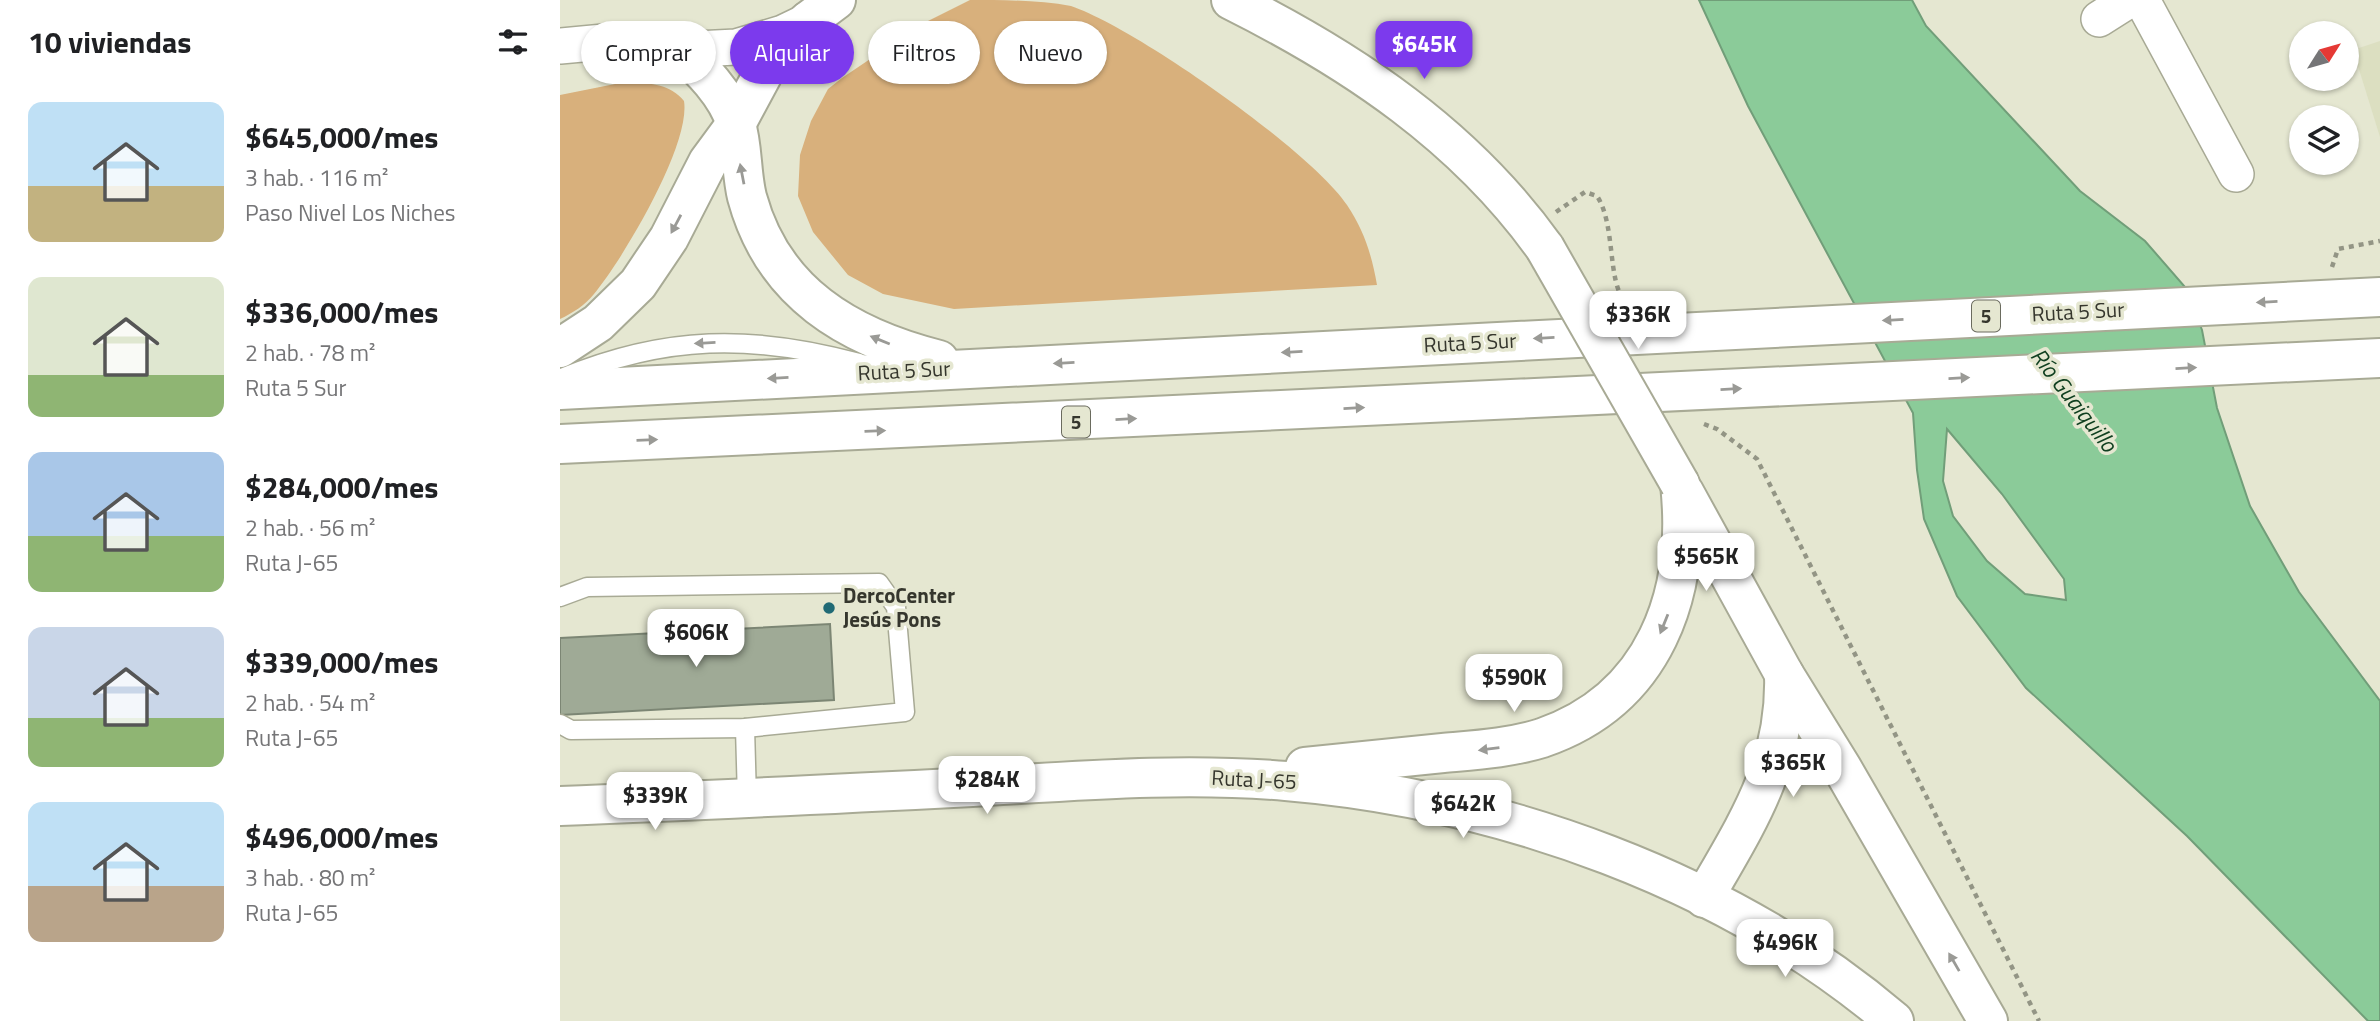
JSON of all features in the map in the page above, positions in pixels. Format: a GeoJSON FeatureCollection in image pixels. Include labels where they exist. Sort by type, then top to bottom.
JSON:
{"type":"FeatureCollection","features":[{"type":"Feature","properties":{"kind":"main road"},"geometry":{"type":"LineString","coordinates":[[1231,0],[1359,73],[1437,129],[1497,186],[1545,248],[1680,484],[1783,674],[1842,768],[1988,1021]]}},
{"type":"Feature","properties":{"kind":"main road"},"geometry":{"type":"LineString","coordinates":[[560,348],[598,323],[638,284],[669,238],[716,149],[736,124],[765,70],[822,11]]}},
{"type":"Feature","properties":{"kind":"main road"},"geometry":{"type":"LineString","coordinates":[[713,84],[736,124],[741,174],[752,212],[768,248],[792,284],[824,312],[873,338],[936,360],[969,367]]}},
{"type":"Feature","properties":{"kind":"main road","name":"Ruta 5 Sur"},"geometry":{"type":"LineString","coordinates":[[560,390],[969,367],[1633,318],[2328,284],[2380,297]]}},
{"type":"Feature","properties":{"kind":"main road","name":"5"},"geometry":{"type":"LineString","coordinates":[[566,447],[2375,359]]}},
{"type":"Feature","properties":{"kind":"main road"},"geometry":{"type":"LineString","coordinates":[[1225,777],[1494,748],[1541,738],[1584,719],[1626,686],[1643,665],[1667,620],[1675,592],[1683,536],[1680,484]]}},
{"type":"Feature","properties":{"kind":"main road"},"geometry":{"type":"LineString","coordinates":[[1704,898],[1766,788],[1782,726],[1783,674]]}},
{"type":"Feature","properties":{"kind":"main road","name":"Ruta J-65"},"geometry":{"type":"LineString","coordinates":[[560,806],[747,799],[1122,778],[1225,777],[1346,788],[1456,807],[1594,849],[1704,898],[1812,961],[1894,1021]]}},
{"type":"Feature","properties":{"kind":"street"},"geometry":{"type":"LineString","coordinates":[[2099,19],[2129,0]]}},
{"type":"Feature","properties":{"kind":"street"},"geometry":{"type":"LineString","coordinates":[[2142,0],[2236,174]]}},
{"type":"Feature","properties":{"kind":"street"},"geometry":{"type":"LineString","coordinates":[[716,49],[758,42],[822,11]]}},
{"type":"Feature","properties":{"kind":"street"},"geometry":{"type":"LineString","coordinates":[[560,46],[581,44]]}},
{"type":"Feature","properties":{"kind":"lane"},"geometry":{"type":"LineString","coordinates":[[560,379],[628,355],[699,342],[778,345],[892,371]]}},
{"type":"Feature","properties":{"kind":"lane"},"geometry":{"type":"LineString","coordinates":[[560,597],[587,587],[879,583],[896,607],[905,712],[745,728],[571,730],[560,724]]}},
{"type":"Feature","properties":{"kind":"lane"},"geometry":{"type":"LineString","coordinates":[[745,728],[747,799]]}},
{"type":"Feature","properties":{"kind":"path"},"geometry":{"type":"LineString","coordinates":[[1580,197],[1585,192],[1594,193],[1600,201],[1611,234],[1617,291],[1633,318]]}},
{"type":"Feature","properties":{"kind":"path"},"geometry":{"type":"LineString","coordinates":[[2328,284],[2337,249],[2380,241]]}},
{"type":"Feature","properties":{"kind":"path"},"geometry":{"type":"LineString","coordinates":[[1695,421],[1717,429],[1757,459],[2039,1021]]}},
{"type":"Feature","properties":{"kind":"shaded area"},"geometry":{"type":"Polygon","coordinates":[[[970,0],[1008,0],[1071,6],[1105,21],[994,21],[994,84],[1107,84],[1107,22],[1136,38],[1260,123],[1327,182],[1347,205],[1358,224],[1373,264],[1377,285],[954,309],[883,294],[848,275],[813,232],[798,196],[800,155],[811,121],[828,89],[834,84],[854,84],[854,70],[868,60],[868,84],[980,84],[980,21],[928,21],[970,0]]]}},
{"type":"Feature","properties":{"kind":"shaded area"},"geometry":{"type":"Polygon","coordinates":[[[2380,41],[2380,137],[2359,69],[2359,48],[2380,41]]]}},
{"type":"Feature","properties":{"kind":"shaded area"},"geometry":{"type":"Polygon","coordinates":[[[615,84],[655,84],[678,94],[684,101],[677,145],[637,229],[590,298],[560,319],[560,95],[615,84]]]}},
{"type":"Feature","properties":{"kind":"water","name":"Río Guaiquillo"},"geometry":{"type":"Polygon","coordinates":[[[1699,0],[1912,0],[1926,26],[2080,191],[2145,241],[2185,287],[2202,330],[2217,408],[2250,506],[2299,592],[2380,701],[2380,1021],[2368,1021],[2187,836],[2026,688],[1957,596],[1924,519],[1913,413],[1748,106],[1699,0]],[[1947,429],[1943,481],[1953,516],[1987,561],[2025,594],[2066,600],[2064,579],[2002,494],[1947,429]]]}},
{"type":"Feature","properties":{"kind":"building"},"geometry":{"type":"Polygon","coordinates":[[[830,624],[834,700],[560,715],[560,638],[830,624]]]}},
{"type":"Feature","properties":{"kind":"place","name":"DercoCenter Jesús Pons"},"geometry":{"type":"Point","coordinates":[829,608]}}]}
